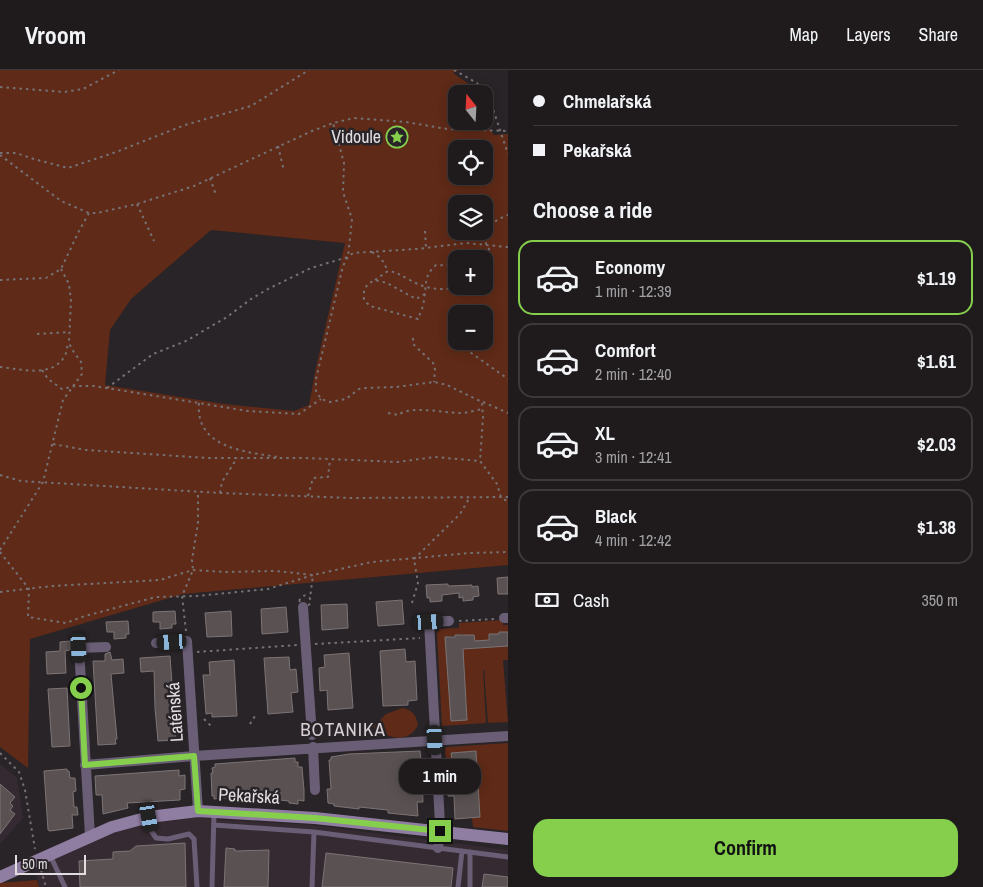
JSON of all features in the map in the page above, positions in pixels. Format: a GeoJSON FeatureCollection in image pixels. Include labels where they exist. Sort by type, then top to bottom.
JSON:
{"type":"FeatureCollection","features":[{"type":"Feature","properties":{"kind":"street"},"geometry":{"type":"LineString","coordinates":[[303,607],[312,735]]}},
{"type":"Feature","properties":{"kind":"street"},"geometry":{"type":"LineString","coordinates":[[438,848],[440,831],[429,622],[449,621]]}},
{"type":"Feature","properties":{"kind":"street"},"geometry":{"type":"LineString","coordinates":[[156,643],[187,641]]}},
{"type":"Feature","properties":{"kind":"street","name":"Laténská"},"geometry":{"type":"LineString","coordinates":[[187,641],[198,811]]}},
{"type":"Feature","properties":{"kind":"street"},"geometry":{"type":"LineString","coordinates":[[90,836],[79,648],[106,647]]}},
{"type":"Feature","properties":{"kind":"street"},"geometry":{"type":"LineString","coordinates":[[85,765],[194,756],[508,736]]}},
{"type":"Feature","properties":{"kind":"street"},"geometry":{"type":"LineString","coordinates":[[313,748],[315,790]]}},
{"type":"Feature","properties":{"kind":"street","name":"Pekařská"},"geometry":{"type":"LineString","coordinates":[[0,877],[112,827],[149,817],[198,811],[315,818],[508,839]]}},
{"type":"Feature","properties":{"kind":"lane"},"geometry":{"type":"LineString","coordinates":[[212,887],[214,811]]}},
{"type":"Feature","properties":{"kind":"lane"},"geometry":{"type":"LineString","coordinates":[[149,817],[152,832],[156,838],[168,839],[189,834],[194,840],[197,887]]}},
{"type":"Feature","properties":{"kind":"lane","name":"Pekařská"},"geometry":{"type":"LineString","coordinates":[[214,825],[314,832],[508,857]]}},
{"type":"Feature","properties":{"kind":"lane"},"geometry":{"type":"LineString","coordinates":[[312,887],[314,832]]}},
{"type":"Feature","properties":{"kind":"lane"},"geometry":{"type":"LineString","coordinates":[[458,887],[462,851]]}},
{"type":"Feature","properties":{"kind":"lane"},"geometry":{"type":"LineString","coordinates":[[470,852],[470,887]]}},
{"type":"Feature","properties":{"kind":"lane"},"geometry":{"type":"LineString","coordinates":[[50,854],[65,887]]}},
{"type":"Feature","properties":{"kind":"path"},"geometry":{"type":"LineString","coordinates":[[0,87],[64,92],[83,89],[119,70]]}},
{"type":"Feature","properties":{"kind":"path"},"geometry":{"type":"LineString","coordinates":[[0,154],[16,153],[68,168],[116,152],[185,125],[251,106],[309,70]]}},
{"type":"Feature","properties":{"kind":"path"},"geometry":{"type":"LineString","coordinates":[[454,70],[477,83],[491,103],[508,154]]}},
{"type":"Feature","properties":{"kind":"path"},"geometry":{"type":"LineString","coordinates":[[0,154],[60,201],[89,213],[138,204],[194,186],[333,122],[354,118],[406,122],[447,129],[508,131]]}},
{"type":"Feature","properties":{"kind":"path"},"geometry":{"type":"LineString","coordinates":[[333,122],[344,163],[343,192],[352,219],[348,257],[343,266],[316,379],[316,391],[321,399],[330,402],[346,399],[359,389],[434,382],[447,385],[508,413]]}},
{"type":"Feature","properties":{"kind":"path"},"geometry":{"type":"LineString","coordinates":[[278,146],[284,172]]}},
{"type":"Feature","properties":{"kind":"path"},"geometry":{"type":"LineString","coordinates":[[210,178],[216,195]]}},
{"type":"Feature","properties":{"kind":"path"},"geometry":{"type":"LineString","coordinates":[[138,204],[154,241]]}},
{"type":"Feature","properties":{"kind":"path"},"geometry":{"type":"LineString","coordinates":[[1,280],[46,278],[61,269],[89,213]]}},
{"type":"Feature","properties":{"kind":"path"},"geometry":{"type":"LineString","coordinates":[[493,222],[508,215]]}},
{"type":"Feature","properties":{"kind":"path"},"geometry":{"type":"LineString","coordinates":[[425,231],[426,248]]}},
{"type":"Feature","properties":{"kind":"path"},"geometry":{"type":"LineString","coordinates":[[486,240],[486,245],[489,250]]}},
{"type":"Feature","properties":{"kind":"path"},"geometry":{"type":"LineString","coordinates":[[107,388],[153,354],[186,340],[227,317],[268,289],[311,268],[348,257],[353,253],[466,244],[508,247]]}},
{"type":"Feature","properties":{"kind":"path"},"geometry":{"type":"LineString","coordinates":[[372,252],[380,258],[388,271]]}},
{"type":"Feature","properties":{"kind":"path"},"geometry":{"type":"LineString","coordinates":[[448,266],[436,265],[429,271],[425,288],[425,294],[418,319],[370,306],[364,300],[363,291],[368,284],[388,271],[397,272],[425,288],[448,290]]}},
{"type":"Feature","properties":{"kind":"path"},"geometry":{"type":"LineString","coordinates":[[61,269],[69,284],[71,300],[70,348],[81,362],[82,374],[63,400],[42,482],[0,551],[29,589],[28,617],[66,623],[156,597],[268,589],[312,575],[372,562],[508,552]]}},
{"type":"Feature","properties":{"kind":"path"},"geometry":{"type":"LineString","coordinates":[[376,280],[387,283],[416,299],[425,294]]}},
{"type":"Feature","properties":{"kind":"path"},"geometry":{"type":"LineString","coordinates":[[36,334],[69,332]]}},
{"type":"Feature","properties":{"kind":"path"},"geometry":{"type":"LineString","coordinates":[[413,338],[413,344],[434,364],[434,382]]}},
{"type":"Feature","properties":{"kind":"path"},"geometry":{"type":"LineString","coordinates":[[0,367],[42,370],[57,366],[65,356],[69,341]]}},
{"type":"Feature","properties":{"kind":"path"},"geometry":{"type":"LineString","coordinates":[[467,350],[508,379]]}},
{"type":"Feature","properties":{"kind":"path"},"geometry":{"type":"LineString","coordinates":[[42,370],[48,379],[62,389],[75,386],[94,386],[248,411],[299,414],[321,399]]}},
{"type":"Feature","properties":{"kind":"path"},"geometry":{"type":"LineString","coordinates":[[482,402],[480,461],[497,484],[502,497],[508,502]]}},
{"type":"Feature","properties":{"kind":"path"},"geometry":{"type":"LineString","coordinates":[[199,403],[198,413],[204,426],[211,436],[222,445],[236,450],[283,458]]}},
{"type":"Feature","properties":{"kind":"path"},"geometry":{"type":"LineString","coordinates":[[388,414],[398,416],[403,412],[424,411],[461,413],[483,409]]}},
{"type":"Feature","properties":{"kind":"path"},"geometry":{"type":"LineString","coordinates":[[53,444],[86,450],[152,455],[398,462],[435,457],[480,461]]}},
{"type":"Feature","properties":{"kind":"path"},"geometry":{"type":"LineString","coordinates":[[220,493],[222,482],[237,458]]}},
{"type":"Feature","properties":{"kind":"path"},"geometry":{"type":"LineString","coordinates":[[308,496],[313,478],[328,477],[330,459]]}},
{"type":"Feature","properties":{"kind":"path"},"geometry":{"type":"LineString","coordinates":[[0,475],[42,482],[220,493],[352,498],[508,497]]}},
{"type":"Feature","properties":{"kind":"path"},"geometry":{"type":"LineString","coordinates":[[187,641],[182,596],[193,570],[192,560],[198,523],[198,492]]}},
{"type":"Feature","properties":{"kind":"path"},"geometry":{"type":"LineString","coordinates":[[414,559],[460,514],[470,497]]}},
{"type":"Feature","properties":{"kind":"path"},"geometry":{"type":"LineString","coordinates":[[412,603],[418,582],[414,559]]}},
{"type":"Feature","properties":{"kind":"path"},"geometry":{"type":"LineString","coordinates":[[0,592],[53,586],[160,580],[193,570],[225,572],[276,571],[312,575]]}},
{"type":"Feature","properties":{"kind":"path"},"geometry":{"type":"LineString","coordinates":[[310,598],[312,575]]}},
{"type":"Feature","properties":{"kind":"path"},"geometry":{"type":"LineString","coordinates":[[449,621],[506,618]]}},
{"type":"Feature","properties":{"kind":"path"},"geometry":{"type":"LineString","coordinates":[[250,724],[255,716]]}},
{"type":"Feature","properties":{"kind":"path"},"geometry":{"type":"LineString","coordinates":[[204,719],[211,726]]}},
{"type":"Feature","properties":{"kind":"path"},"geometry":{"type":"LineString","coordinates":[[0,753],[19,772],[25,790],[37,861],[46,887]]}},
{"type":"Feature","properties":{"kind":"shaded area"},"geometry":{"type":"Polygon","coordinates":[[[0,70],[459,70],[453,73],[470,85],[448,85],[448,130],[490,130],[494,135],[508,134],[508,565],[183,594],[30,639],[28,768],[0,747],[0,70]],[[211,230],[131,299],[110,330],[105,385],[224,404],[294,411],[309,405],[345,243],[211,230]]]}},
{"type":"Feature","properties":{"kind":"shaded area"},"geometry":{"type":"Polygon","coordinates":[[[503,620],[503,625],[508,625],[508,632],[489,634],[487,647],[508,646],[508,660],[503,660],[508,722],[488,723],[483,670],[486,723],[442,726],[437,633],[440,629],[459,628],[459,623],[503,620]],[[464,634],[445,637],[446,650],[475,648],[474,635],[464,636],[464,634]],[[447,663],[451,721],[467,720],[464,663],[447,663]]]}},
{"type":"Feature","properties":{"kind":"shaded area"},"geometry":{"type":"Polygon","coordinates":[[[402,708],[413,713],[417,721],[418,725],[409,735],[397,738],[384,734],[373,727],[386,714],[402,708]]]}},
{"type":"Feature","properties":{"kind":"shaded area"},"geometry":{"type":"Polygon","coordinates":[[[508,743],[508,831],[473,827],[472,818],[480,817],[476,751],[451,753],[452,759],[446,759],[445,749],[447,747],[508,743]]]}},
{"type":"Feature","properties":{"kind":"shaded area"},"geometry":{"type":"Polygon","coordinates":[[[0,764],[17,778],[23,818],[0,844],[0,764]]]}},
{"type":"Feature","properties":{"kind":"shaded area"},"geometry":{"type":"Polygon","coordinates":[[[203,816],[210,819],[311,825],[508,850],[508,887],[39,887],[35,868],[108,834],[158,821],[203,816]]]}},
{"type":"Feature","properties":{"kind":"shaded area"},"geometry":{"type":"Polygon","coordinates":[[[37,880],[39,887],[0,887],[0,883],[37,880]]]}},
{"type":"Feature","properties":{"kind":"building"},"geometry":{"type":"Polygon","coordinates":[[[508,577],[508,594],[498,594],[497,578],[508,577]]]}},
{"type":"Feature","properties":{"kind":"building"},"geometry":{"type":"Polygon","coordinates":[[[448,584],[448,586],[478,586],[479,596],[473,597],[473,600],[463,601],[463,597],[459,598],[459,593],[442,595],[442,601],[430,602],[430,598],[427,598],[426,585],[448,584]]]}},
{"type":"Feature","properties":{"kind":"building"},"geometry":{"type":"Polygon","coordinates":[[[402,600],[404,624],[378,626],[376,602],[402,600]]]}},
{"type":"Feature","properties":{"kind":"building"},"geometry":{"type":"Polygon","coordinates":[[[347,604],[348,628],[322,630],[321,605],[347,604]]]}},
{"type":"Feature","properties":{"kind":"building"},"geometry":{"type":"Polygon","coordinates":[[[286,607],[288,632],[262,634],[261,609],[286,607]]]}},
{"type":"Feature","properties":{"kind":"building"},"geometry":{"type":"Polygon","coordinates":[[[175,611],[176,624],[172,624],[172,628],[160,629],[160,622],[153,622],[153,612],[175,611]]]}},
{"type":"Feature","properties":{"kind":"building"},"geometry":{"type":"Polygon","coordinates":[[[231,611],[232,636],[207,637],[205,613],[231,611]]]}},
{"type":"Feature","properties":{"kind":"building"},"geometry":{"type":"Polygon","coordinates":[[[128,621],[129,634],[126,634],[126,638],[114,639],[114,632],[107,632],[106,622],[128,621]]]}},
{"type":"Feature","properties":{"kind":"building"},"geometry":{"type":"Polygon","coordinates":[[[499,632],[508,632],[508,646],[463,649],[467,720],[451,721],[445,637],[474,635],[475,641],[489,640],[489,634],[499,634],[499,632]]]}},
{"type":"Feature","properties":{"kind":"building"},"geometry":{"type":"Polygon","coordinates":[[[70,641],[70,650],[65,651],[66,673],[47,674],[46,652],[60,651],[60,642],[70,641]]]}},
{"type":"Feature","properties":{"kind":"building"},"geometry":{"type":"Polygon","coordinates":[[[405,649],[406,662],[415,661],[417,700],[408,701],[408,705],[383,706],[380,651],[405,649]]]}},
{"type":"Feature","properties":{"kind":"building"},"geometry":{"type":"Polygon","coordinates":[[[110,652],[112,660],[123,659],[124,673],[111,674],[117,739],[115,739],[116,744],[98,745],[93,661],[105,661],[105,654],[110,652]]]}},
{"type":"Feature","properties":{"kind":"building"},"geometry":{"type":"Polygon","coordinates":[[[349,653],[353,708],[328,710],[327,690],[320,691],[319,668],[325,667],[324,655],[349,653]]]}},
{"type":"Feature","properties":{"kind":"building"},"geometry":{"type":"Polygon","coordinates":[[[170,656],[176,740],[158,741],[154,671],[141,672],[140,658],[170,656]]]}},
{"type":"Feature","properties":{"kind":"building"},"geometry":{"type":"Polygon","coordinates":[[[289,657],[290,670],[296,669],[298,692],[291,693],[293,712],[268,714],[264,658],[289,657]]]}},
{"type":"Feature","properties":{"kind":"building"},"geometry":{"type":"Polygon","coordinates":[[[234,660],[237,716],[212,717],[212,713],[206,714],[203,675],[210,675],[209,662],[234,660]]]}},
{"type":"Feature","properties":{"kind":"building"},"geometry":{"type":"Polygon","coordinates":[[[67,688],[70,746],[52,747],[48,689],[67,688]]]}},
{"type":"Feature","properties":{"kind":"building"},"geometry":{"type":"Polygon","coordinates":[[[420,751],[421,761],[415,761],[416,776],[422,776],[423,802],[417,802],[418,816],[388,813],[388,810],[334,806],[334,804],[328,803],[327,789],[331,789],[329,760],[331,760],[331,757],[349,754],[420,751]]]}},
{"type":"Feature","properties":{"kind":"building"},"geometry":{"type":"Polygon","coordinates":[[[476,751],[480,817],[455,819],[454,796],[448,796],[446,759],[452,759],[451,753],[476,751]]]}},
{"type":"Feature","properties":{"kind":"building"},"geometry":{"type":"Polygon","coordinates":[[[295,758],[295,762],[298,762],[298,767],[302,767],[304,790],[304,801],[298,800],[298,804],[270,799],[270,793],[244,794],[244,797],[214,799],[214,796],[212,796],[211,773],[213,773],[212,768],[215,767],[215,764],[295,758]]]}},
{"type":"Feature","properties":{"kind":"building"},"geometry":{"type":"Polygon","coordinates":[[[67,769],[70,778],[75,778],[76,791],[73,792],[74,807],[77,807],[78,815],[72,815],[73,828],[50,831],[48,830],[44,771],[67,769]]]}},
{"type":"Feature","properties":{"kind":"building"},"geometry":{"type":"Polygon","coordinates":[[[179,770],[179,776],[185,775],[185,789],[180,790],[180,800],[127,803],[128,808],[103,814],[102,795],[96,795],[95,776],[179,770]]]}},
{"type":"Feature","properties":{"kind":"building"},"geometry":{"type":"Polygon","coordinates":[[[0,784],[15,797],[10,803],[13,806],[10,810],[15,814],[0,834],[0,784]]]}},
{"type":"Feature","properties":{"kind":"building"},"geometry":{"type":"Polygon","coordinates":[[[185,843],[186,887],[80,887],[79,861],[113,859],[113,852],[130,851],[136,846],[185,843]]]}},
{"type":"Feature","properties":{"kind":"building"},"geometry":{"type":"Polygon","coordinates":[[[226,848],[235,849],[235,851],[269,850],[268,887],[224,887],[226,848]]]}},
{"type":"Feature","properties":{"kind":"building"},"geometry":{"type":"Polygon","coordinates":[[[326,853],[453,868],[451,887],[322,887],[326,853]]]}},
{"type":"Feature","properties":{"kind":"building"},"geometry":{"type":"Polygon","coordinates":[[[484,874],[508,877],[508,887],[482,887],[484,874]]]}},
{"type":"Feature","properties":{"kind":"place","name":"Vidoule"},"geometry":{"type":"Point","coordinates":[397,137]}},
{"type":"Feature","properties":{"kind":"district","name":"BOTANIKA"},"geometry":{"type":"Point","coordinates":[343,729]}},
{"type":"Feature","properties":{"kind":"route"},"geometry":{"type":"LineString","coordinates":[[81,688],[85,765],[194,756],[198,811],[315,818],[440,831]]}}]}
